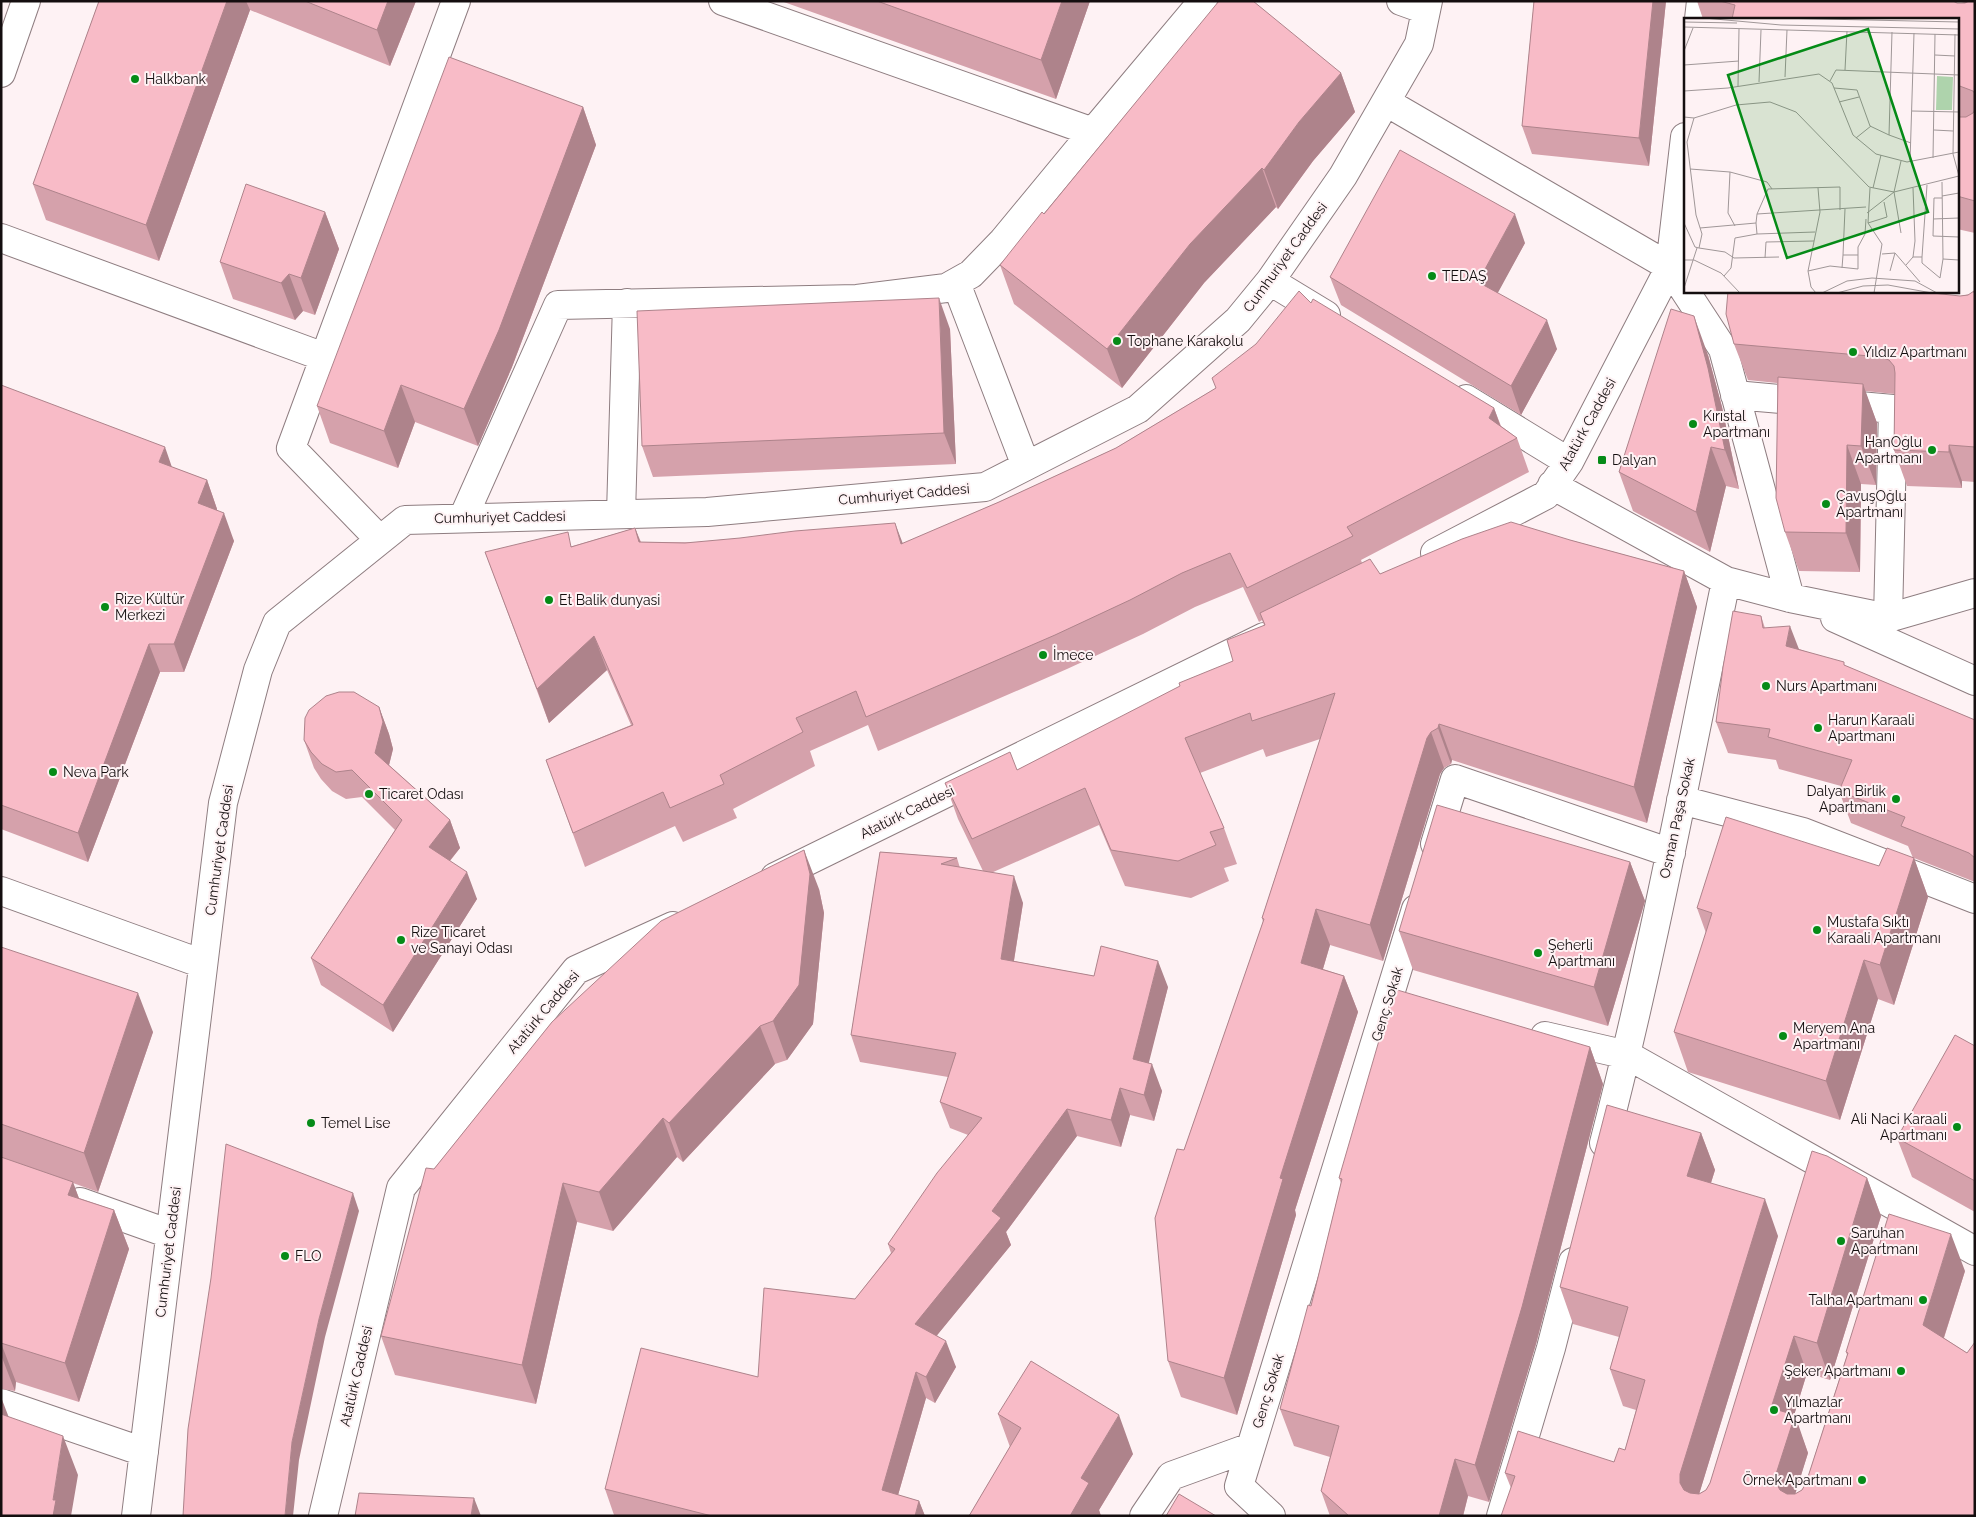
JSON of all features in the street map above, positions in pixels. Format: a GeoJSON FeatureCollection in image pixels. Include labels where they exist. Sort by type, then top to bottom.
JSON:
{"type":"FeatureCollection","features":[{"type":"Feature","properties":{"kind":"street"},"geometry":{"type":"LineString","coordinates":[[1,73],[26,1]]}},
{"type":"Feature","properties":{"kind":"street"},"geometry":{"type":"LineString","coordinates":[[380,540],[291,448],[456,1]]}},
{"type":"Feature","properties":{"kind":"street"},"geometry":{"type":"LineString","coordinates":[[723,1],[1093,132]]}},
{"type":"Feature","properties":{"kind":"street"},"geometry":{"type":"LineString","coordinates":[[463,518],[558,304],[857,299],[946,288],[972,274],[1003,241],[1203,1]]}},
{"type":"Feature","properties":{"kind":"street"},"geometry":{"type":"LineString","coordinates":[[1401,1],[1427,6]]}},
{"type":"Feature","properties":{"kind":"street"},"geometry":{"type":"LineString","coordinates":[[1698,18],[1700,1]]}},
{"type":"Feature","properties":{"kind":"street","name":"Cumhuriyet Caddesi"},"geometry":{"type":"LineString","coordinates":[[136,1516],[222,804],[258,670],[276,623],[405,520],[707,512],[985,487],[1138,409],[1238,320],[1270,281],[1343,176],[1386,102],[1419,44],[1427,6]]}},
{"type":"Feature","properties":{"kind":"street"},"geometry":{"type":"LineString","coordinates":[[1386,102],[1677,269],[1684,288]]}},
{"type":"Feature","properties":{"kind":"street","name":"Atatürk Caddesi"},"geometry":{"type":"LineString","coordinates":[[1413,564],[1546,495],[1569,462],[1677,269],[1684,154]]}},
{"type":"Feature","properties":{"kind":"street"},"geometry":{"type":"LineString","coordinates":[[1,238],[324,357]]}},
{"type":"Feature","properties":{"kind":"street"},"geometry":{"type":"LineString","coordinates":[[1270,281],[1344,325]]}},
{"type":"Feature","properties":{"kind":"street"},"geometry":{"type":"LineString","coordinates":[[956,283],[1026,466]]}},
{"type":"Feature","properties":{"kind":"street"},"geometry":{"type":"LineString","coordinates":[[1686,292],[1723,349],[1790,598]]}},
{"type":"Feature","properties":{"kind":"street"},"geometry":{"type":"LineString","coordinates":[[621,514],[627,304]]}},
{"type":"Feature","properties":{"kind":"street"},"geometry":{"type":"LineString","coordinates":[[1442,384],[1569,462]]}},
{"type":"Feature","properties":{"kind":"street"},"geometry":{"type":"LineString","coordinates":[[1735,395],[1893,409],[1888,618]]}},
{"type":"Feature","properties":{"kind":"street"},"geometry":{"type":"LineString","coordinates":[[1552,485],[1726,581],[1790,598],[1888,618],[1975,593]]}},
{"type":"Feature","properties":{"kind":"street","name":"Osman Paşa Sokak"},"geometry":{"type":"LineString","coordinates":[[1597,1169],[1627,1055],[1671,854],[1726,581]]}},
{"type":"Feature","properties":{"kind":"street"},"geometry":{"type":"LineString","coordinates":[[1790,598],[1975,681]]}},
{"type":"Feature","properties":{"kind":"street","name":"Atatürk Caddesi"},"geometry":{"type":"LineString","coordinates":[[750,890],[1288,625]]}},
{"type":"Feature","properties":{"kind":"street","name":"Genç Sokak"},"geometry":{"type":"LineString","coordinates":[[1271,1516],[1239,1486],[1455,779],[1671,854]]}},
{"type":"Feature","properties":{"kind":"street"},"geometry":{"type":"LineString","coordinates":[[1681,800],[1803,832],[1975,899]]}},
{"type":"Feature","properties":{"kind":"street"},"geometry":{"type":"LineString","coordinates":[[1,892],[203,964]]}},
{"type":"Feature","properties":{"kind":"street","name":"Atatürk Caddesi"},"geometry":{"type":"LineString","coordinates":[[323,1516],[400,1188],[576,970],[698,914]]}},
{"type":"Feature","properties":{"kind":"street"},"geometry":{"type":"LineString","coordinates":[[1388,999],[1417,1006]]}},
{"type":"Feature","properties":{"kind":"street"},"geometry":{"type":"LineString","coordinates":[[1522,1031],[1627,1055],[1814,1172],[1898,1208],[1975,1252]]}},
{"type":"Feature","properties":{"kind":"street"},"geometry":{"type":"LineString","coordinates":[[58,1194],[170,1234]]}},
{"type":"Feature","properties":{"kind":"street"},"geometry":{"type":"LineString","coordinates":[[1890,1236],[1898,1208]]}},
{"type":"Feature","properties":{"kind":"street"},"geometry":{"type":"LineString","coordinates":[[1501,1516],[1551,1348],[1580,1235]]}},
{"type":"Feature","properties":{"kind":"street"},"geometry":{"type":"LineString","coordinates":[[1,1403],[144,1452]]}},
{"type":"Feature","properties":{"kind":"street"},"geometry":{"type":"LineString","coordinates":[[1144,1516],[1171,1476],[1251,1446]]}},
{"type":"Feature","properties":{"kind":"building"},"geometry":{"type":"Polygon","coordinates":[[[99,1],[227,1],[146,225],[33,184],[99,1]]]}},
{"type":"Feature","properties":{"kind":"building"},"geometry":{"type":"Polygon","coordinates":[[[305,1],[388,1],[377,30],[305,1]]]}},
{"type":"Feature","properties":{"kind":"building"},"geometry":{"type":"Polygon","coordinates":[[[877,1],[1062,1],[1041,60],[877,1]]]}},
{"type":"Feature","properties":{"kind":"building"},"geometry":{"type":"Polygon","coordinates":[[[1219,1],[1253,1],[1341,73],[1299,122],[1264,170],[1262,168],[1190,244],[1107,349],[1000,265],[1042,212],[1044,214],[1219,1]]]}},
{"type":"Feature","properties":{"kind":"building"},"geometry":{"type":"Polygon","coordinates":[[[1534,1],[1653,1],[1639,138],[1522,126],[1534,1]]]}},
{"type":"Feature","properties":{"kind":"building"},"geometry":{"type":"Polygon","coordinates":[[[1720,1],[1953,1],[1965,3],[1975,1],[1975,94],[1973,91],[1958,85],[1958,18],[1732,18],[1735,5],[1720,1]]]}},
{"type":"Feature","properties":{"kind":"building"},"geometry":{"type":"Polygon","coordinates":[[[449,57],[583,107],[499,330],[464,409],[401,385],[384,431],[317,406],[449,57]]]}},
{"type":"Feature","properties":{"kind":"building"},"geometry":{"type":"Polygon","coordinates":[[[1975,110],[1975,201],[1958,196],[1958,117],[1966,117],[1975,110]]]}},
{"type":"Feature","properties":{"kind":"building","name":"TEDAŞ"},"geometry":{"type":"Polygon","coordinates":[[[1400,150],[1515,214],[1478,282],[1547,320],[1511,386],[1330,277],[1400,150]]]}},
{"type":"Feature","properties":{"kind":"building"},"geometry":{"type":"Polygon","coordinates":[[[246,184],[325,212],[301,278],[289,274],[281,283],[220,262],[246,184]]]}},
{"type":"Feature","properties":{"kind":"building"},"geometry":{"type":"Polygon","coordinates":[[[1299,291],[1311,303],[1313,299],[1494,408],[1489,418],[1517,438],[1347,527],[1353,536],[1247,588],[1230,553],[1182,573],[1055,635],[866,717],[856,691],[796,718],[803,732],[720,775],[724,784],[670,808],[663,792],[573,833],[546,760],[633,725],[594,636],[537,689],[485,552],[568,532],[571,547],[635,528],[639,542],[685,543],[795,531],[895,523],[901,544],[999,502],[1116,448],[1216,388],[1212,378],[1256,344],[1299,291]]]}},
{"type":"Feature","properties":{"kind":"building"},"geometry":{"type":"Polygon","coordinates":[[[1974,291],[1975,447],[1949,445],[1949,452],[1894,450],[1895,373],[1894,366],[1889,360],[1881,357],[1734,344],[1726,314],[1728,292],[1923,292],[1960,296],[1968,295],[1974,291]]]}},
{"type":"Feature","properties":{"kind":"building"},"geometry":{"type":"Polygon","coordinates":[[[939,298],[944,433],[642,446],[637,311],[939,298]]]}},
{"type":"Feature","properties":{"kind":"building","name":"Kırıstal Apartmanı"},"geometry":{"type":"Polygon","coordinates":[[[1671,309],[1694,316],[1708,368],[1725,450],[1711,447],[1696,512],[1619,472],[1671,309]]]}},
{"type":"Feature","properties":{"kind":"building"},"geometry":{"type":"Polygon","coordinates":[[[1778,377],[1863,384],[1861,446],[1847,445],[1846,533],[1785,532],[1776,498],[1778,377]]]}},
{"type":"Feature","properties":{"kind":"building","name":"Rize Kültür Merkezi"},"geometry":{"type":"Polygon","coordinates":[[[1,385],[165,447],[159,462],[207,480],[198,503],[224,513],[174,644],[149,644],[78,833],[1,805],[1,385]]]}},
{"type":"Feature","properties":{"kind":"building"},"geometry":{"type":"Polygon","coordinates":[[[1511,522],[1684,571],[1634,787],[1439,724],[1438,728],[1431,732],[1427,738],[1370,925],[1316,909],[1301,963],[1344,976],[1280,1178],[1283,1179],[1224,1378],[1168,1361],[1155,1218],[1177,1149],[1184,1150],[1264,919],[1262,918],[1335,693],[1252,721],[1250,713],[1185,738],[1224,828],[1210,832],[1216,845],[1178,861],[1111,850],[1085,788],[972,839],[945,783],[1010,752],[1017,770],[1180,686],[1179,683],[1233,661],[1227,640],[1265,625],[1260,613],[1370,559],[1380,574],[1462,539],[1511,522]]]}},
{"type":"Feature","properties":{"kind":"building"},"geometry":{"type":"Polygon","coordinates":[[[1733,611],[1761,616],[1763,628],[1790,626],[1786,646],[1844,662],[1844,665],[1975,720],[1975,858],[1969,853],[1901,826],[1905,817],[1839,791],[1852,760],[1768,737],[1770,729],[1716,722],[1733,611]]]}},
{"type":"Feature","properties":{"kind":"building"},"geometry":{"type":"Polygon","coordinates":[[[339,692],[354,692],[379,707],[383,722],[375,753],[450,820],[429,847],[467,872],[383,1005],[311,958],[402,820],[352,770],[336,772],[322,764],[311,752],[304,740],[305,718],[309,710],[326,696],[339,692]]]}},
{"type":"Feature","properties":{"kind":"building"},"geometry":{"type":"Polygon","coordinates":[[[1437,805],[1630,862],[1594,987],[1399,931],[1437,805]]]}},
{"type":"Feature","properties":{"kind":"building"},"geometry":{"type":"Polygon","coordinates":[[[1726,817],[1879,866],[1887,848],[1914,858],[1880,965],[1864,960],[1826,1081],[1674,1032],[1712,913],[1697,908],[1726,817]]]}},
{"type":"Feature","properties":{"kind":"building"},"geometry":{"type":"Polygon","coordinates":[[[804,850],[810,874],[799,985],[773,1021],[760,1026],[669,1123],[663,1118],[599,1192],[563,1183],[522,1365],[381,1336],[426,1168],[434,1169],[552,1022],[661,921],[804,850]]]}},
{"type":"Feature","properties":{"kind":"building"},"geometry":{"type":"Polygon","coordinates":[[[880,852],[957,858],[941,864],[1014,876],[1001,959],[1094,976],[1101,946],[1158,961],[1133,1059],[1152,1064],[1144,1095],[1120,1088],[1111,1120],[1067,1109],[992,1211],[1001,1218],[915,1324],[946,1341],[926,1377],[916,1372],[882,1490],[919,1501],[915,1516],[712,1516],[605,1489],[641,1348],[758,1377],[764,1288],[855,1299],[895,1249],[888,1244],[937,1173],[982,1118],[940,1102],[956,1053],[851,1035],[880,852]]]}},
{"type":"Feature","properties":{"kind":"building"},"geometry":{"type":"Polygon","coordinates":[[[1,947],[138,993],[84,1153],[1,1124],[1,947]]]}},
{"type":"Feature","properties":{"kind":"building"},"geometry":{"type":"Polygon","coordinates":[[[1394,989],[1590,1047],[1522,1307],[1475,1465],[1455,1459],[1439,1516],[1349,1516],[1321,1491],[1339,1426],[1280,1409],[1308,1305],[1311,1306],[1342,1179],[1339,1178],[1394,989]]]}},
{"type":"Feature","properties":{"kind":"building"},"geometry":{"type":"Polygon","coordinates":[[[1955,1035],[1975,1046],[1975,1181],[1897,1138],[1955,1035]]]}},
{"type":"Feature","properties":{"kind":"building"},"geometry":{"type":"Polygon","coordinates":[[[1607,1105],[1701,1133],[1687,1176],[1765,1199],[1680,1474],[1680,1483],[1684,1490],[1699,1494],[1706,1490],[1710,1483],[1812,1151],[1827,1156],[1867,1178],[1817,1343],[1794,1336],[1771,1408],[1795,1415],[1776,1474],[1776,1483],[1780,1490],[1787,1494],[1795,1494],[1802,1490],[1806,1483],[1848,1353],[1846,1352],[1889,1214],[1951,1234],[1923,1325],[1967,1353],[1975,1342],[1975,1516],[1501,1516],[1515,1476],[1505,1473],[1518,1431],[1614,1462],[1619,1448],[1625,1450],[1645,1380],[1610,1369],[1628,1307],[1560,1287],[1607,1105]]]}},
{"type":"Feature","properties":{"kind":"building"},"geometry":{"type":"Polygon","coordinates":[[[226,1144],[353,1193],[319,1319],[292,1442],[285,1516],[183,1516],[188,1429],[211,1278],[226,1144]]]}},
{"type":"Feature","properties":{"kind":"building"},"geometry":{"type":"Polygon","coordinates":[[[1,1157],[73,1182],[68,1195],[114,1210],[65,1363],[1,1343],[1,1157]]]}},
{"type":"Feature","properties":{"kind":"building"},"geometry":{"type":"Polygon","coordinates":[[[1031,1361],[1119,1415],[1081,1478],[1089,1483],[1070,1516],[969,1516],[1021,1428],[998,1414],[1031,1361]]]}},
{"type":"Feature","properties":{"kind":"building"},"geometry":{"type":"Polygon","coordinates":[[[1,1414],[63,1436],[53,1500],[56,1500],[53,1516],[1,1516],[1,1414]]]}},
{"type":"Feature","properties":{"kind":"building"},"geometry":{"type":"Polygon","coordinates":[[[359,1493],[474,1498],[471,1516],[355,1516],[359,1493]]]}},
{"type":"Feature","properties":{"kind":"building"},"geometry":{"type":"Polygon","coordinates":[[[1179,1494],[1216,1516],[1166,1516],[1179,1494]]]}},
{"type":"Feature","properties":{"kind":"place","name":"Halkbank"},"geometry":{"type":"Point","coordinates":[135,79]}},
{"type":"Feature","properties":{"kind":"place","name":"TEDAŞ"},"geometry":{"type":"Point","coordinates":[1432,276]}},
{"type":"Feature","properties":{"kind":"place","name":"Tophane Karakolu"},"geometry":{"type":"Point","coordinates":[1117,341]}},
{"type":"Feature","properties":{"kind":"place","name":"Yıldız Apartmanı"},"geometry":{"type":"Point","coordinates":[1853,352]}},
{"type":"Feature","properties":{"kind":"place","name":"Kırıstal Apartmanı"},"geometry":{"type":"Point","coordinates":[1693,424]}},
{"type":"Feature","properties":{"kind":"place","name":"HanOğlu Apartmanı"},"geometry":{"type":"Point","coordinates":[1932,450]}},
{"type":"Feature","properties":{"kind":"place","name":"Dalyan"},"geometry":{"type":"Point","coordinates":[1602,460]}},
{"type":"Feature","properties":{"kind":"place","name":"ÇavuşOğlu Apartmanı"},"geometry":{"type":"Point","coordinates":[1826,504]}},
{"type":"Feature","properties":{"kind":"place","name":"Et Balik dunyasi"},"geometry":{"type":"Point","coordinates":[549,600]}},
{"type":"Feature","properties":{"kind":"place","name":"Rize Kültür Merkezi"},"geometry":{"type":"Point","coordinates":[105,607]}},
{"type":"Feature","properties":{"kind":"place","name":"İmece"},"geometry":{"type":"Point","coordinates":[1043,655]}},
{"type":"Feature","properties":{"kind":"place","name":"Nurs Apartmanı"},"geometry":{"type":"Point","coordinates":[1766,686]}},
{"type":"Feature","properties":{"kind":"place","name":"Harun Karaali Apartmanı"},"geometry":{"type":"Point","coordinates":[1818,728]}},
{"type":"Feature","properties":{"kind":"place","name":"Neva Park"},"geometry":{"type":"Point","coordinates":[53,772]}},
{"type":"Feature","properties":{"kind":"place","name":"Ticaret Odası"},"geometry":{"type":"Point","coordinates":[369,794]}},
{"type":"Feature","properties":{"kind":"place","name":"Dalyan Birlik Apartmanı"},"geometry":{"type":"Point","coordinates":[1896,799]}},
{"type":"Feature","properties":{"kind":"place","name":"Mustafa Sıktı Karaali Apartmanı"},"geometry":{"type":"Point","coordinates":[1817,930]}},
{"type":"Feature","properties":{"kind":"place","name":"Rize Ticaret ve Sanayi Odası"},"geometry":{"type":"Point","coordinates":[401,940]}},
{"type":"Feature","properties":{"kind":"place","name":"Şeherli Apartmanı"},"geometry":{"type":"Point","coordinates":[1538,953]}},
{"type":"Feature","properties":{"kind":"place","name":"Meryem Ana Apartmanı"},"geometry":{"type":"Point","coordinates":[1783,1036]}},
{"type":"Feature","properties":{"kind":"place","name":"Temel Lise"},"geometry":{"type":"Point","coordinates":[311,1123]}},
{"type":"Feature","properties":{"kind":"place","name":"Ali Naci Karaali Apartmanı"},"geometry":{"type":"Point","coordinates":[1957,1127]}},
{"type":"Feature","properties":{"kind":"place","name":"Saruhan Apartmanı"},"geometry":{"type":"Point","coordinates":[1841,1241]}},
{"type":"Feature","properties":{"kind":"place","name":"FLO"},"geometry":{"type":"Point","coordinates":[285,1256]}},
{"type":"Feature","properties":{"kind":"place","name":"Talha Apartmanı"},"geometry":{"type":"Point","coordinates":[1923,1300]}},
{"type":"Feature","properties":{"kind":"place","name":"Şeker Apartmanı"},"geometry":{"type":"Point","coordinates":[1901,1371]}},
{"type":"Feature","properties":{"kind":"place","name":"Yılmazlar Apartmanı"},"geometry":{"type":"Point","coordinates":[1774,1410]}},
{"type":"Feature","properties":{"kind":"place","name":"Örnek Apartmanı"},"geometry":{"type":"Point","coordinates":[1862,1480]}}]}
